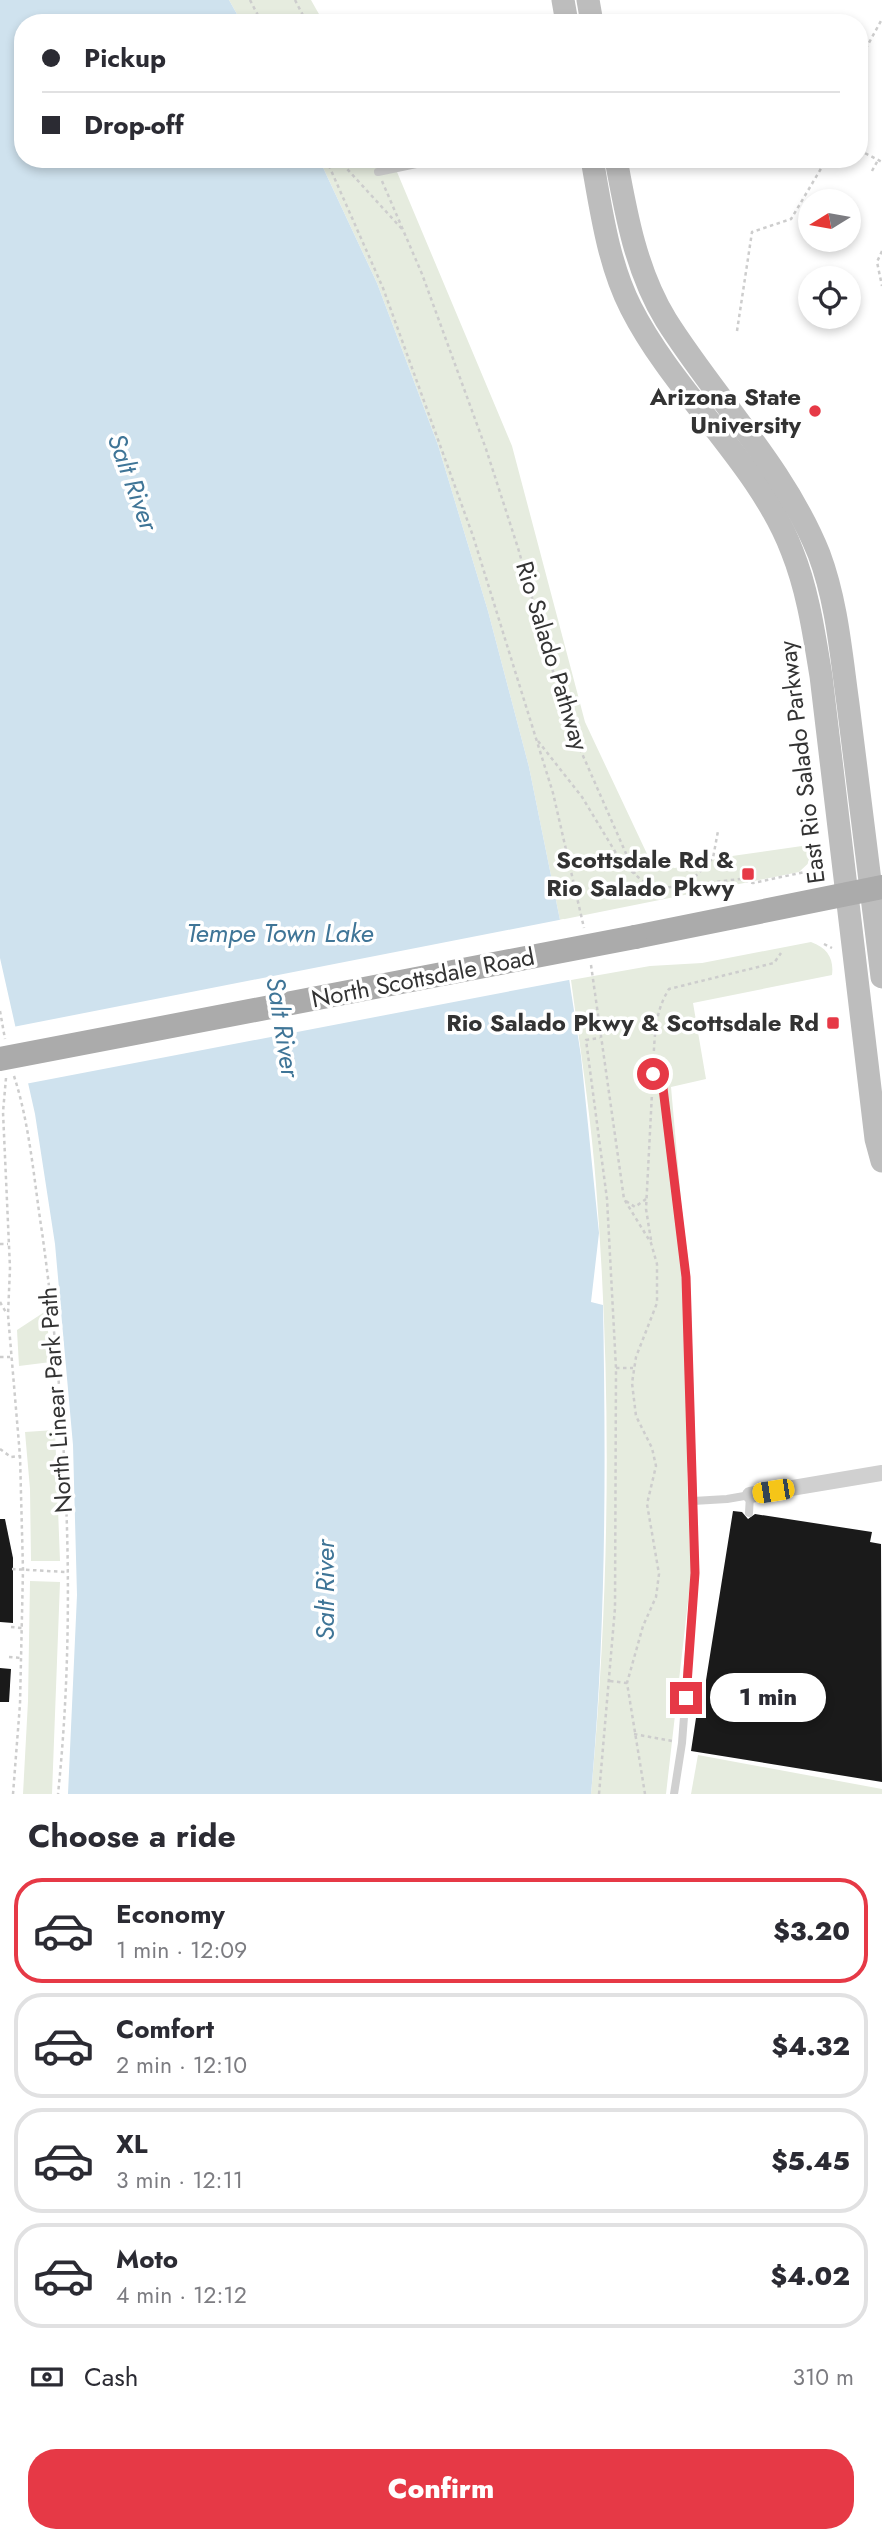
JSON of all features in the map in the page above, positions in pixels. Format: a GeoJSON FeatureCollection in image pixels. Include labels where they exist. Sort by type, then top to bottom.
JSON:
{"type":"FeatureCollection","features":[{"type":"Feature","properties":{"kind":"main road","name":"East Rio Salado Parkway"},"geometry":{"type":"LineString","coordinates":[[594,168],[614,262],[630,306],[657,354],[760,491],[792,550],[809,607],[821,676],[876,1139],[882,1161]]}},
{"type":"Feature","properties":{"kind":"main road"},"geometry":{"type":"LineString","coordinates":[[618,168],[639,262],[656,302],[665,319],[766,460],[799,514],[819,555],[836,617],[876,889],[882,977]]}},
{"type":"Feature","properties":{"kind":"main road","name":"North Scottsdale Road"},"geometry":{"type":"LineString","coordinates":[[5,1056],[876,889]]}},
{"type":"Feature","properties":{"kind":"street"},"geometry":{"type":"LineString","coordinates":[[750,1495],[882,1473]]}},
{"type":"Feature","properties":{"kind":"lane"},"geometry":{"type":"LineString","coordinates":[[378,172],[397,168]]}},
{"type":"Feature","properties":{"kind":"lane"},"geometry":{"type":"LineString","coordinates":[[653,1074],[663,1088],[686,1277],[693,1501],[695,1573],[682,1743],[674,1794]]}},
{"type":"Feature","properties":{"kind":"lane"},"geometry":{"type":"LineString","coordinates":[[693,1501],[750,1495],[749,1513]]}},
{"type":"Feature","properties":{"kind":"path"},"geometry":{"type":"LineString","coordinates":[[868,45],[882,19]]}},
{"type":"Feature","properties":{"kind":"path"},"geometry":{"type":"LineString","coordinates":[[872,171],[880,161]]}},
{"type":"Feature","properties":{"kind":"path"},"geometry":{"type":"LineString","coordinates":[[330,168],[383,288],[417,375],[469,524],[536,738]]}},
{"type":"Feature","properties":{"kind":"path"},"geometry":{"type":"LineString","coordinates":[[346,168],[404,232]]}},
{"type":"Feature","properties":{"kind":"path"},"geometry":{"type":"LineString","coordinates":[[737,331],[752,232],[791,219],[821,168]]}},
{"type":"Feature","properties":{"kind":"path","name":"Rio Salado Pathway"},"geometry":{"type":"LineString","coordinates":[[378,172],[456,362],[518,548],[566,717],[635,874]]}},
{"type":"Feature","properties":{"kind":"path"},"geometry":{"type":"LineString","coordinates":[[882,251],[877,262],[882,286]]}},
{"type":"Feature","properties":{"kind":"path","name":"Rio Salado Pathway"},"geometry":{"type":"LineString","coordinates":[[536,738],[582,797],[622,863],[635,874]]}},
{"type":"Feature","properties":{"kind":"path","name":"Rio Salado Pathway"},"geometry":{"type":"LineString","coordinates":[[536,738],[553,793],[585,934]]}},
{"type":"Feature","properties":{"kind":"path"},"geometry":{"type":"LineString","coordinates":[[690,883],[713,858],[718,831]]}},
{"type":"Feature","properties":{"kind":"path"},"geometry":{"type":"LineString","coordinates":[[635,874],[653,887],[740,878],[753,883],[814,870],[820,866]]}},
{"type":"Feature","properties":{"kind":"path"},"geometry":{"type":"LineString","coordinates":[[824,944],[832,948]]}},
{"type":"Feature","properties":{"kind":"path"},"geometry":{"type":"LineString","coordinates":[[645,1794],[627,1684],[643,1626],[656,1597],[659,1574],[647,1504],[656,1466],[652,1448],[636,1416],[633,1398],[633,1368],[657,1303],[657,1264],[646,1197],[655,1021],[669,989],[774,963],[781,953]]}},
{"type":"Feature","properties":{"kind":"path"},"geometry":{"type":"LineString","coordinates":[[590,960],[624,1199],[652,1243]]}},
{"type":"Feature","properties":{"kind":"path","name":"North Linear Park Path"},"geometry":{"type":"LineString","coordinates":[[0,1011],[5,1056],[21,1104],[47,1271],[58,1395],[66,1572],[65,1682],[58,1794]]}},
{"type":"Feature","properties":{"kind":"path"},"geometry":{"type":"LineString","coordinates":[[0,1037],[5,1056],[3,1112],[8,1315],[20,1456],[23,1570],[13,1794]]}},
{"type":"Feature","properties":{"kind":"path"},"geometry":{"type":"LineString","coordinates":[[599,1794],[615,1608],[617,1367],[607,1199],[586,1040],[601,1038]]}},
{"type":"Feature","properties":{"kind":"path"},"geometry":{"type":"LineString","coordinates":[[624,1199],[635,1207],[641,1205],[646,1197]]}},
{"type":"Feature","properties":{"kind":"path"},"geometry":{"type":"LineString","coordinates":[[0,1221],[7,1221]]}},
{"type":"Feature","properties":{"kind":"path"},"geometry":{"type":"LineString","coordinates":[[0,1244],[8,1244]]}},
{"type":"Feature","properties":{"kind":"path"},"geometry":{"type":"LineString","coordinates":[[0,1302],[8,1315]]}},
{"type":"Feature","properties":{"kind":"path"},"geometry":{"type":"LineString","coordinates":[[0,1357],[10,1357]]}},
{"type":"Feature","properties":{"kind":"path"},"geometry":{"type":"LineString","coordinates":[[617,1367],[633,1368]]}},
{"type":"Feature","properties":{"kind":"path"},"geometry":{"type":"LineString","coordinates":[[0,1449],[11,1457],[20,1456]]}},
{"type":"Feature","properties":{"kind":"path"},"geometry":{"type":"LineString","coordinates":[[12,1569],[66,1572]]}},
{"type":"Feature","properties":{"kind":"path"},"geometry":{"type":"LineString","coordinates":[[11,1627],[22,1628]]}},
{"type":"Feature","properties":{"kind":"path"},"geometry":{"type":"LineString","coordinates":[[9,1657],[21,1658]]}},
{"type":"Feature","properties":{"kind":"path"},"geometry":{"type":"LineString","coordinates":[[610,1681],[627,1684]]}},
{"type":"Feature","properties":{"kind":"path"},"geometry":{"type":"LineString","coordinates":[[634,1734],[682,1743]]}},
{"type":"Feature","properties":{"kind":"shaded area"},"geometry":{"type":"Polygon","coordinates":[[[229,0],[311,0],[319,14],[237,14],[229,0]]]}},
{"type":"Feature","properties":{"kind":"shaded area"},"geometry":{"type":"Polygon","coordinates":[[[323,168],[395,168],[512,446],[585,722],[648,856],[657,865],[675,868],[725,857],[809,845],[814,858],[799,872],[560,920],[529,767],[488,611],[438,445],[377,283],[323,168]]]}},
{"type":"Feature","properties":{"kind":"shaded area"},"geometry":{"type":"Polygon","coordinates":[[[811,942],[822,947],[829,955],[832,975],[693,1003],[706,1079],[671,1087],[688,1278],[687,1478],[691,1575],[666,1794],[591,1794],[605,1566],[605,1337],[594,1159],[571,980],[650,966],[702,963],[811,942]]]}},
{"type":"Feature","properties":{"kind":"shaded area"},"geometry":{"type":"Polygon","coordinates":[[[46,1311],[51,1362],[19,1366],[17,1330],[46,1311]]]}},
{"type":"Feature","properties":{"kind":"shaded area"},"geometry":{"type":"Polygon","coordinates":[[[55,1430],[60,1561],[31,1561],[30,1489],[25,1432],[55,1430]]]}},
{"type":"Feature","properties":{"kind":"shaded area"},"geometry":{"type":"Polygon","coordinates":[[[30,1581],[60,1582],[52,1794],[23,1794],[30,1581]]]}},
{"type":"Feature","properties":{"kind":"shaded area"},"geometry":{"type":"Polygon","coordinates":[[[698,1755],[882,1789],[882,1794],[691,1794],[698,1755]]]}},
{"type":"Feature","properties":{"kind":"water","name":"Tempe Town Lake"},"geometry":{"type":"Polygon","coordinates":[[[0,0],[229,0],[237,14],[14,14],[14,168],[323,168],[377,283],[438,445],[488,611],[529,767],[560,920],[581,1056],[599,1233],[591,1302],[603,1305],[604,1366],[602,1611],[591,1794],[68,1794],[77,1595],[73,1445],[55,1244],[35,1114],[0,958],[0,0]]]}},
{"type":"Feature","properties":{"kind":"pier"},"geometry":{"type":"Polygon","coordinates":[[[564,919],[574,979],[25,1084],[13,1027],[564,919]]]}},
{"type":"Feature","properties":{"kind":"building"},"geometry":{"type":"Polygon","coordinates":[[[733,1511],[742,1512],[748,1519],[755,1514],[872,1532],[870,1542],[881,1544],[882,1782],[691,1751],[699,1698],[703,1699],[733,1511]]]}},
{"type":"Feature","properties":{"kind":"building"},"geometry":{"type":"Polygon","coordinates":[[[0,1519],[5,1519],[13,1558],[13,1623],[0,1622],[0,1519]]]}},
{"type":"Feature","properties":{"kind":"building"},"geometry":{"type":"Polygon","coordinates":[[[0,1668],[11,1669],[9,1702],[0,1702],[0,1668]]]}},
{"type":"Feature","properties":{"kind":"place","name":"Arizona State University"},"geometry":{"type":"Point","coordinates":[815,411]}},
{"type":"Feature","properties":{"kind":"place","name":"Scottsdale Rd & Rio Salado Pkwy"},"geometry":{"type":"Point","coordinates":[748,874]}},
{"type":"Feature","properties":{"kind":"place","name":"Rio Salado Pkwy & Scottsdale Rd"},"geometry":{"type":"Point","coordinates":[833,1023]}},
{"type":"Feature","properties":{"kind":"route"},"geometry":{"type":"LineString","coordinates":[[653,1074],[663,1088],[686,1277],[695,1573],[686,1698]]}},
{"type":"Feature","properties":{"kind":"water label","name":"Salt River"},"geometry":{"type":"Point","coordinates":[133,482]}},
{"type":"Feature","properties":{"kind":"water label","name":"Salt River"},"geometry":{"type":"Point","coordinates":[283,1027]}},
{"type":"Feature","properties":{"kind":"water label","name":"Salt River"},"geometry":{"type":"Point","coordinates":[325,1590]}}]}
